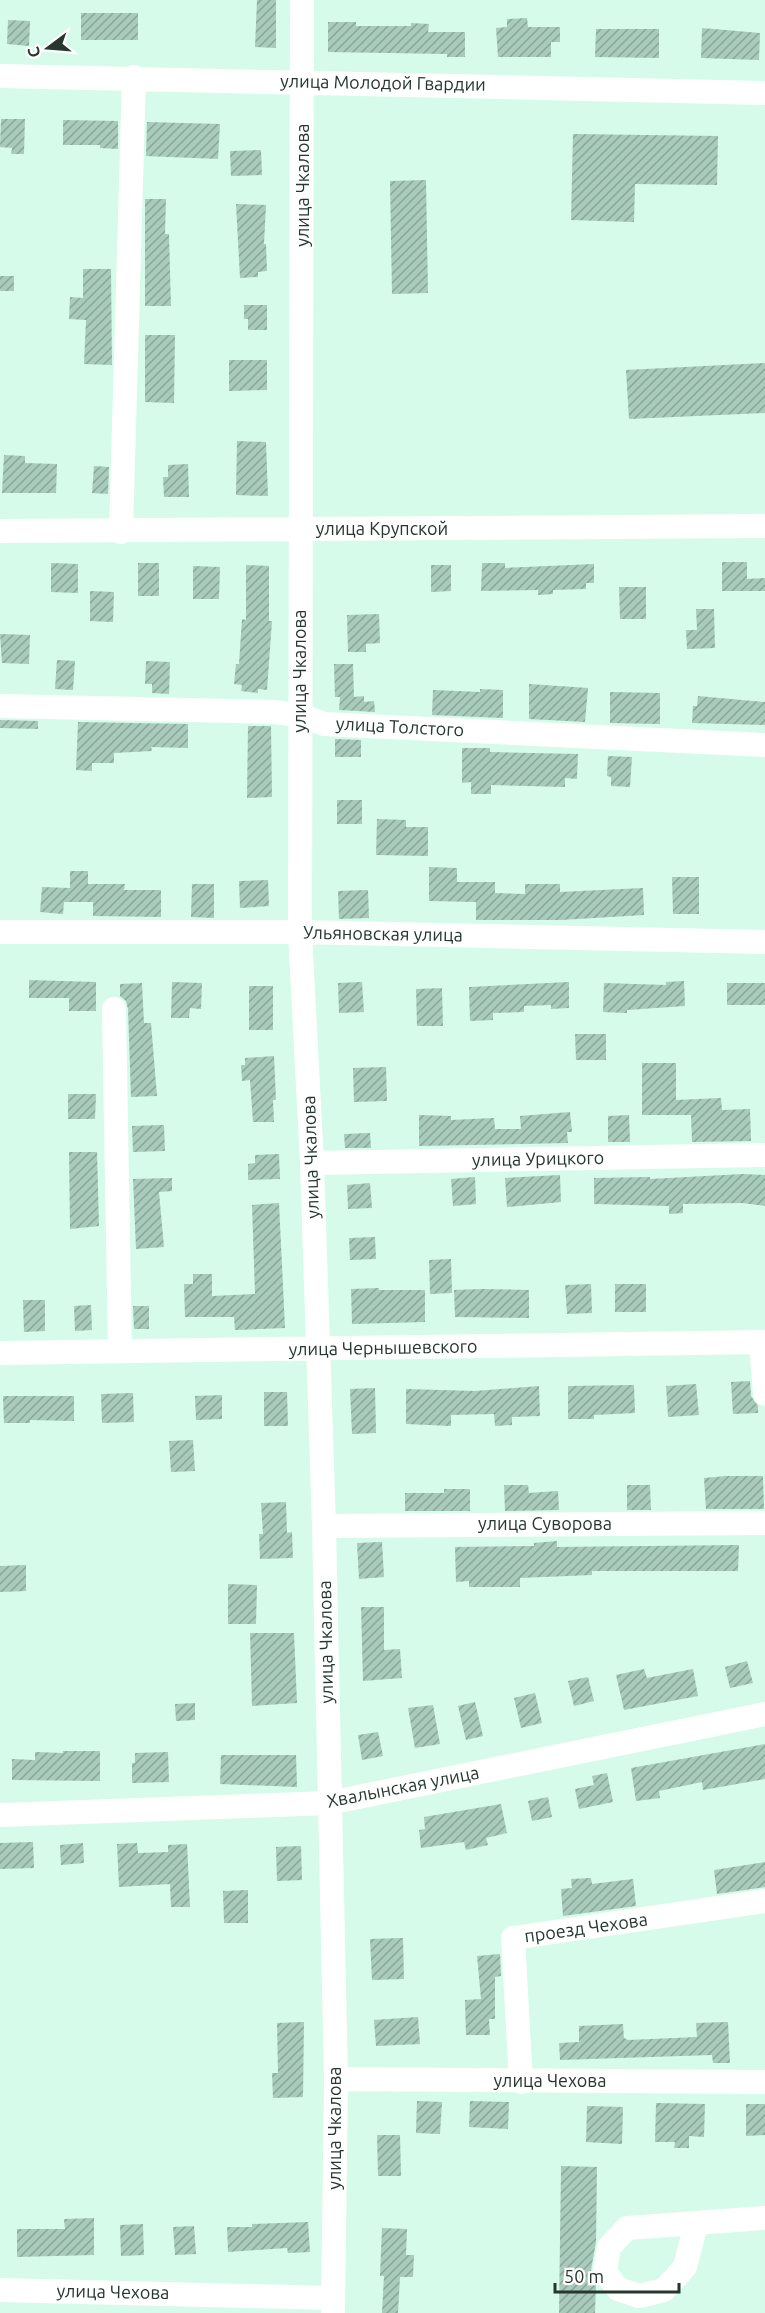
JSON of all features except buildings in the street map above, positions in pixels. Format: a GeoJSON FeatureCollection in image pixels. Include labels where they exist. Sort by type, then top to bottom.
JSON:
{"type":"FeatureCollection","features":[{"type":"Feature","properties":{"kind":"street","name":"улица Чкалова"},"geometry":{"type":"LineString","coordinates":[[302,0],[300,932],[312,1163],[324,1526],[336,2079],[333,2305]]}},
{"type":"Feature","properties":{"kind":"street","name":"улица Молодой Гвардии"},"geometry":{"type":"LineString","coordinates":[[0,76],[134,77],[765,93]]}},
{"type":"Feature","properties":{"kind":"street"},"geometry":{"type":"LineString","coordinates":[[122,532],[134,77]]}},
{"type":"Feature","properties":{"kind":"street","name":"улица Крупской"},"geometry":{"type":"LineString","coordinates":[[0,531],[765,526]]}},
{"type":"Feature","properties":{"kind":"street","name":"улица Толстого"},"geometry":{"type":"LineString","coordinates":[[0,706],[300,715],[324,724],[765,745]]}},
{"type":"Feature","properties":{"kind":"street","name":"Ульяновская улица"},"geometry":{"type":"LineString","coordinates":[[0,932],[300,932],[765,942]]}},
{"type":"Feature","properties":{"kind":"street"},"geometry":{"type":"LineString","coordinates":[[114,1009],[120,1351]]}},
{"type":"Feature","properties":{"kind":"street","name":"улица Урицкого"},"geometry":{"type":"LineString","coordinates":[[312,1163],[765,1155]]}},
{"type":"Feature","properties":{"kind":"street"},"geometry":{"type":"LineString","coordinates":[[763,1342],[765,1394]]}},
{"type":"Feature","properties":{"kind":"street","name":"улица Чернышевского"},"geometry":{"type":"LineString","coordinates":[[0,1353],[763,1342]]}},
{"type":"Feature","properties":{"kind":"street","name":"улица Суворова"},"geometry":{"type":"LineString","coordinates":[[324,1526],[765,1523]]}},
{"type":"Feature","properties":{"kind":"street","name":"Хвалынская улица"},"geometry":{"type":"LineString","coordinates":[[0,1815],[329,1803],[765,1714]]}},
{"type":"Feature","properties":{"kind":"street","name":"проезд Чехова"},"geometry":{"type":"LineString","coordinates":[[521,2082],[513,1938],[765,1901]]}},
{"type":"Feature","properties":{"kind":"street","name":"улица Чехова"},"geometry":{"type":"LineString","coordinates":[[336,2079],[765,2082]]}},
{"type":"Feature","properties":{"kind":"street"},"geometry":{"type":"LineString","coordinates":[[696,2224],[765,2218]]}},
{"type":"Feature","properties":{"kind":"street","name":"улица Чехова"},"geometry":{"type":"LineString","coordinates":[[0,2290],[333,2305]]}}]}
